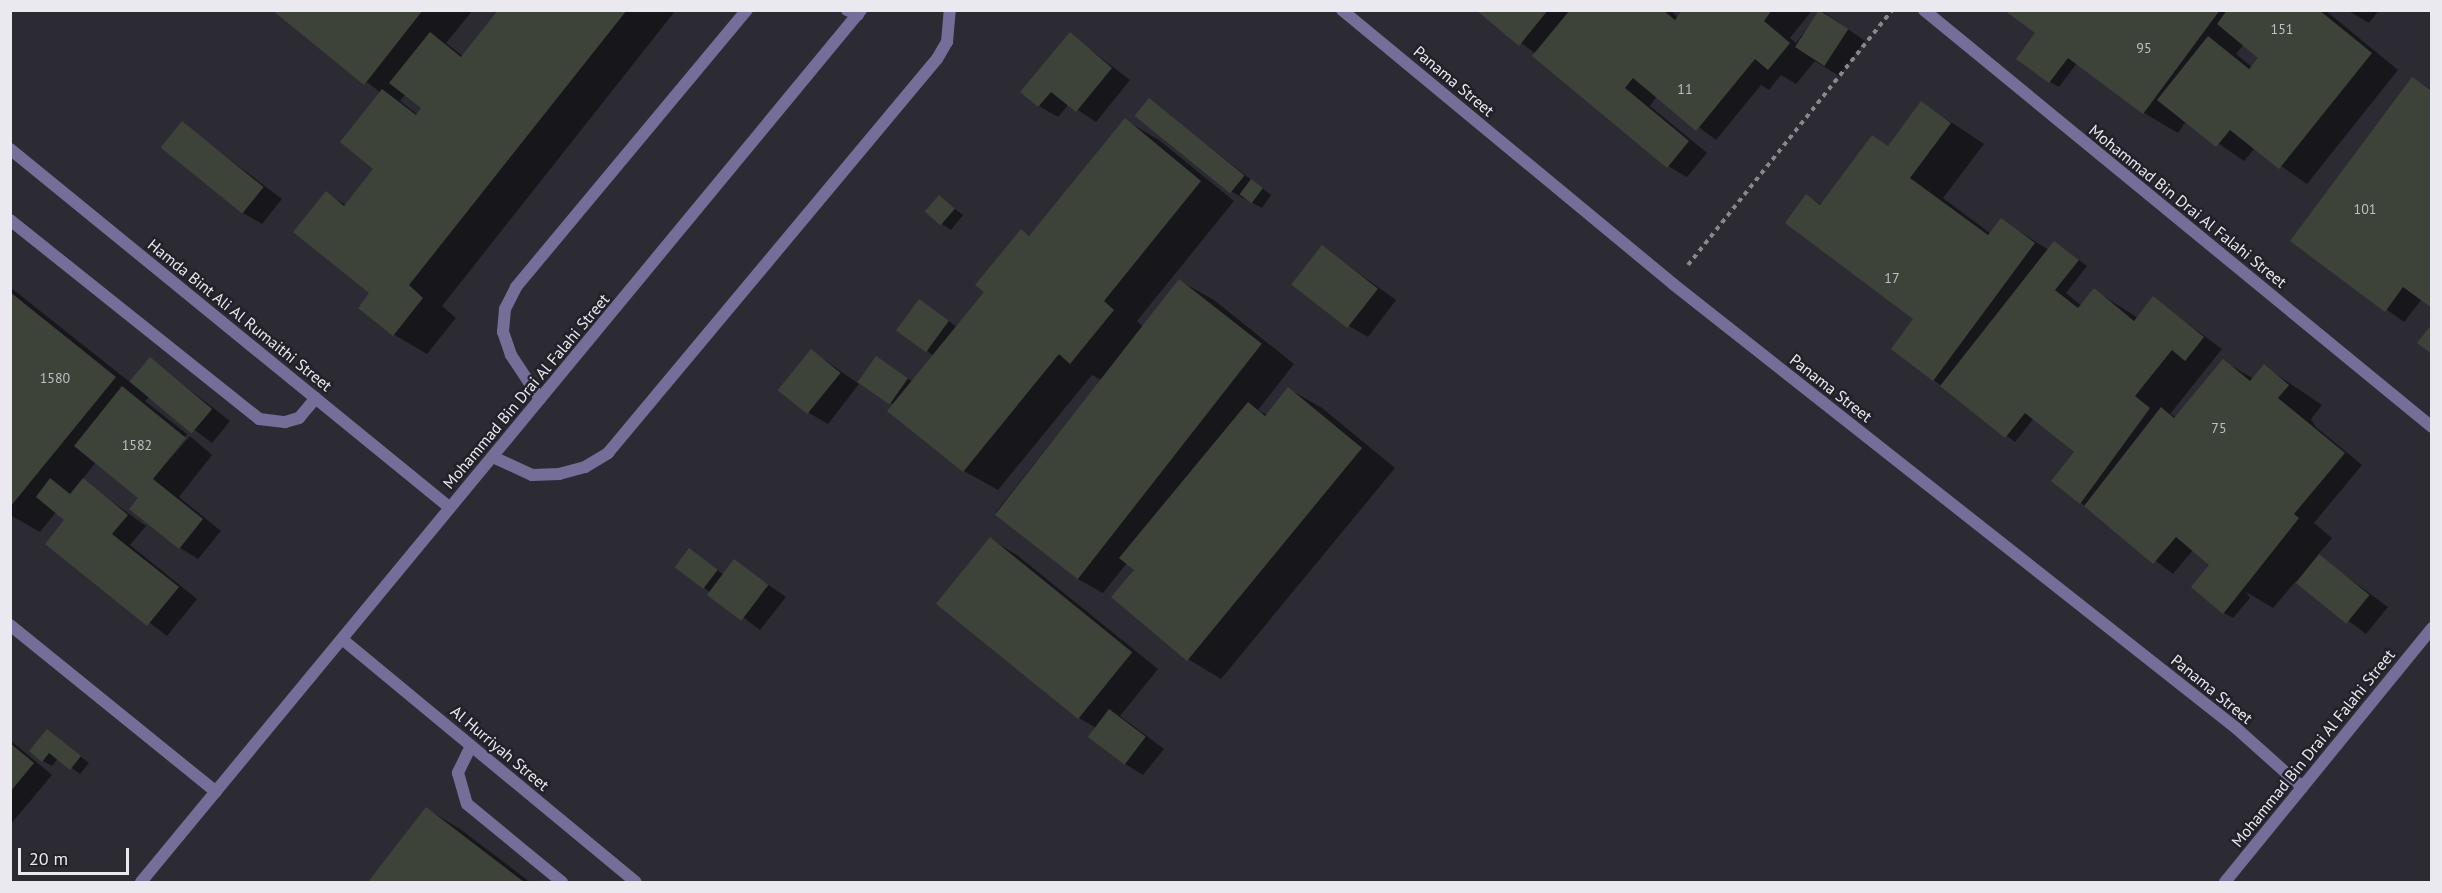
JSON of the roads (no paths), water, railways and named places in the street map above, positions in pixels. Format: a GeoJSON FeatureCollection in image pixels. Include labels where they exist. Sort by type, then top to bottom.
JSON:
{"type":"FeatureCollection","features":[{"type":"Feature","properties":{"kind":"street"},"geometry":{"type":"LineString","coordinates":[[540,399],[511,355],[503,332],[505,309],[516,287],[747,10]]}},
{"type":"Feature","properties":{"kind":"street"},"geometry":{"type":"LineString","coordinates":[[492,457],[532,475],[559,474],[585,467],[608,453],[937,59],[947,42],[950,10]]}},
{"type":"Feature","properties":{"kind":"street","name":"Panama Street"},"geometry":{"type":"LineString","coordinates":[[1342,10],[1673,284],[2227,721],[2302,787]]}},
{"type":"Feature","properties":{"kind":"street","name":"Mohammad Bin Drai Al Falahi Street"},"geometry":{"type":"LineString","coordinates":[[1924,10],[2432,427]]}},
{"type":"Feature","properties":{"kind":"street","name":"Mohammad Bin Drai Al Falahi Street"},"geometry":{"type":"LineString","coordinates":[[141,882],[540,399],[855,12]]}},
{"type":"Feature","properties":{"kind":"street","name":"Hamda Bint Ali Al Rumaithi Street"},"geometry":{"type":"LineString","coordinates":[[10,149],[449,507]]}},
{"type":"Feature","properties":{"kind":"street"},"geometry":{"type":"LineString","coordinates":[[10,220],[259,419],[285,422],[299,418],[316,398]]}},
{"type":"Feature","properties":{"kind":"street"},"geometry":{"type":"LineString","coordinates":[[10,625],[216,792]]}},
{"type":"Feature","properties":{"kind":"street","name":"Mohammad Bin Drai Al Falahi Street"},"geometry":{"type":"LineString","coordinates":[[2225,882],[2430,633]]}},
{"type":"Feature","properties":{"kind":"street","name":"Al Hurriyah Street"},"geometry":{"type":"LineString","coordinates":[[342,639],[636,882]]}},
{"type":"Feature","properties":{"kind":"street"},"geometry":{"type":"LineString","coordinates":[[471,746],[458,772],[467,804],[562,882]]}}]}
